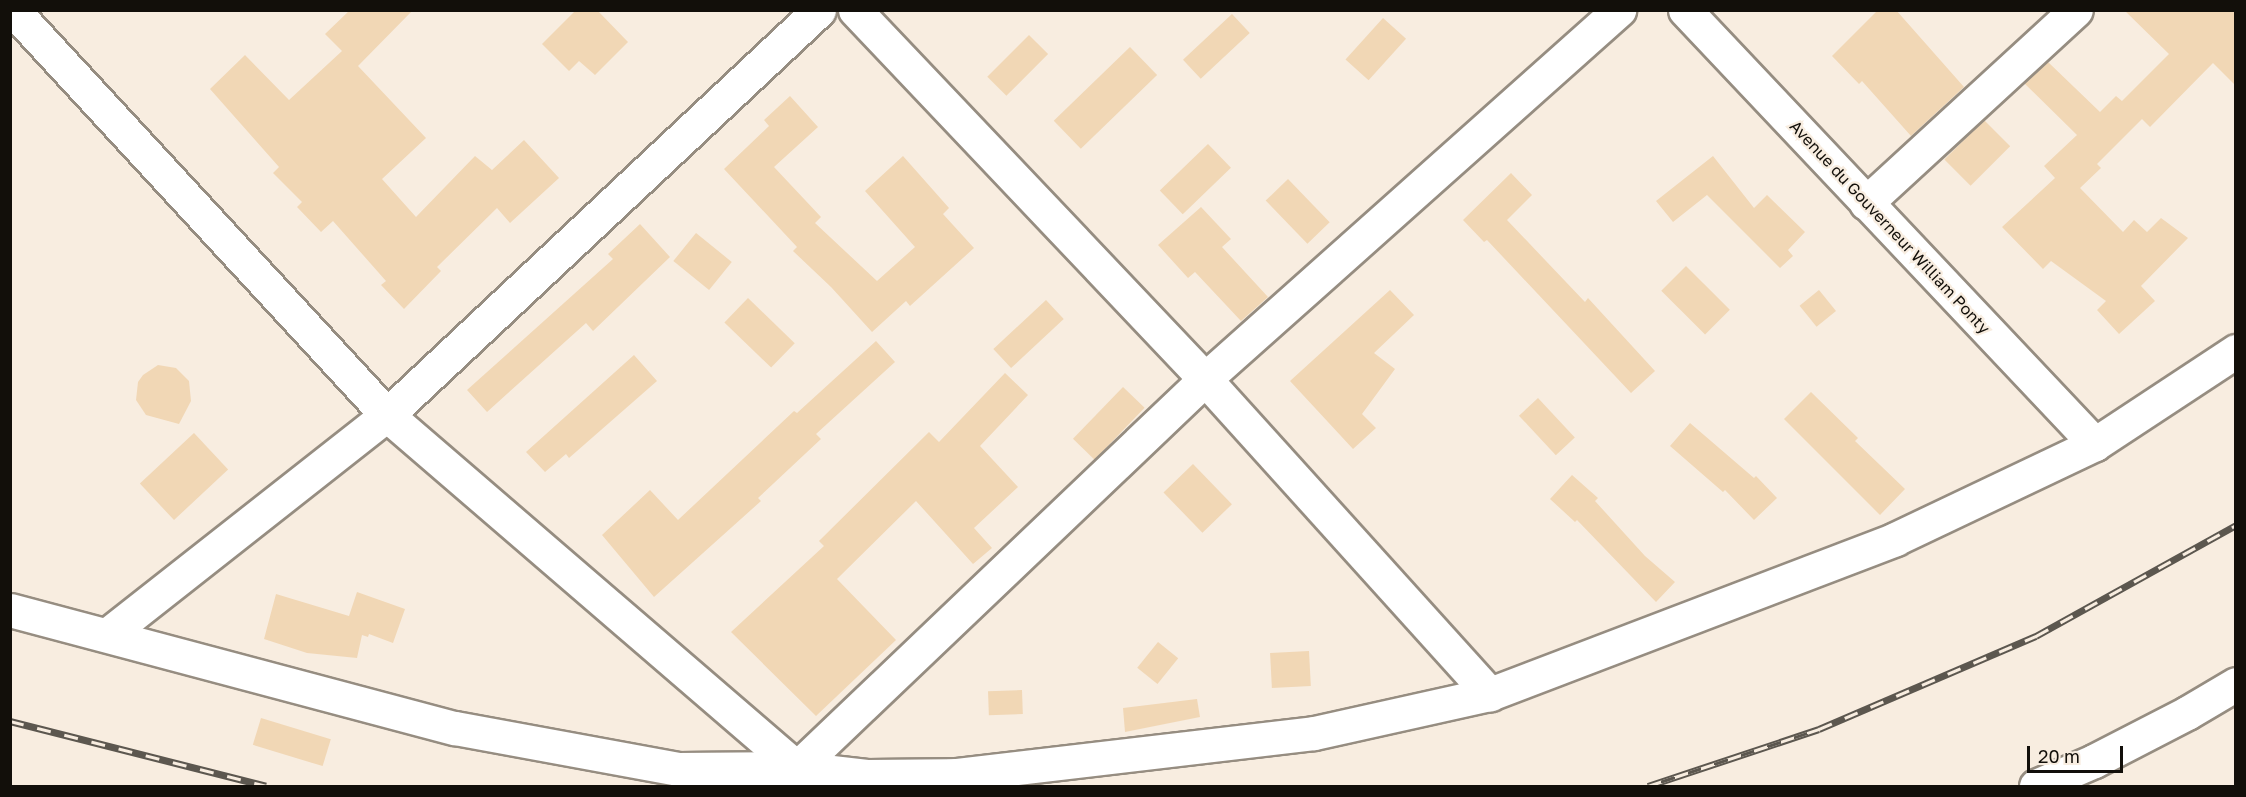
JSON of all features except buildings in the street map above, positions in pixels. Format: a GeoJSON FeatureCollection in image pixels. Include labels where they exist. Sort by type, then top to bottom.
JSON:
{"type":"FeatureCollection","features":[{"type":"Feature","properties":{"kind":"street"},"geometry":{"type":"LineString","coordinates":[[13,10],[387,415],[797,768]]}},
{"type":"Feature","properties":{"kind":"street"},"geometry":{"type":"LineString","coordinates":[[107,635],[387,415],[819,10]]}},
{"type":"Feature","properties":{"kind":"street"},"geometry":{"type":"LineString","coordinates":[[855,10],[1205,379],[1490,694]]}},
{"type":"Feature","properties":{"kind":"street"},"geometry":{"type":"LineString","coordinates":[[797,768],[1205,379],[1618,10]]}},
{"type":"Feature","properties":{"kind":"street","name":"Avenue du Gouverneur William Ponty"},"geometry":{"type":"LineString","coordinates":[[1685,10],[2095,444]]}},
{"type":"Feature","properties":{"kind":"street"},"geometry":{"type":"LineString","coordinates":[[1866,203],[2076,10]]}},
{"type":"Feature","properties":{"kind":"street"},"geometry":{"type":"LineString","coordinates":[[10,610],[455,728],[678,769],[797,768],[867,776],[957,775],[1314,733],[1490,694],[1895,539],[2095,444],[2235,351]]}},
{"type":"Feature","properties":{"kind":"street"},"geometry":{"type":"LineString","coordinates":[[2036,786],[2094,761],[2187,713],[2235,684]]}},
{"type":"Feature","properties":{"kind":"railway"},"geometry":{"type":"LineString","coordinates":[[1648,786],[1819,729],[2036,636],[2236,525]]}},
{"type":"Feature","properties":{"kind":"railway"},"geometry":{"type":"LineString","coordinates":[[10,721],[266,786]]}}]}
